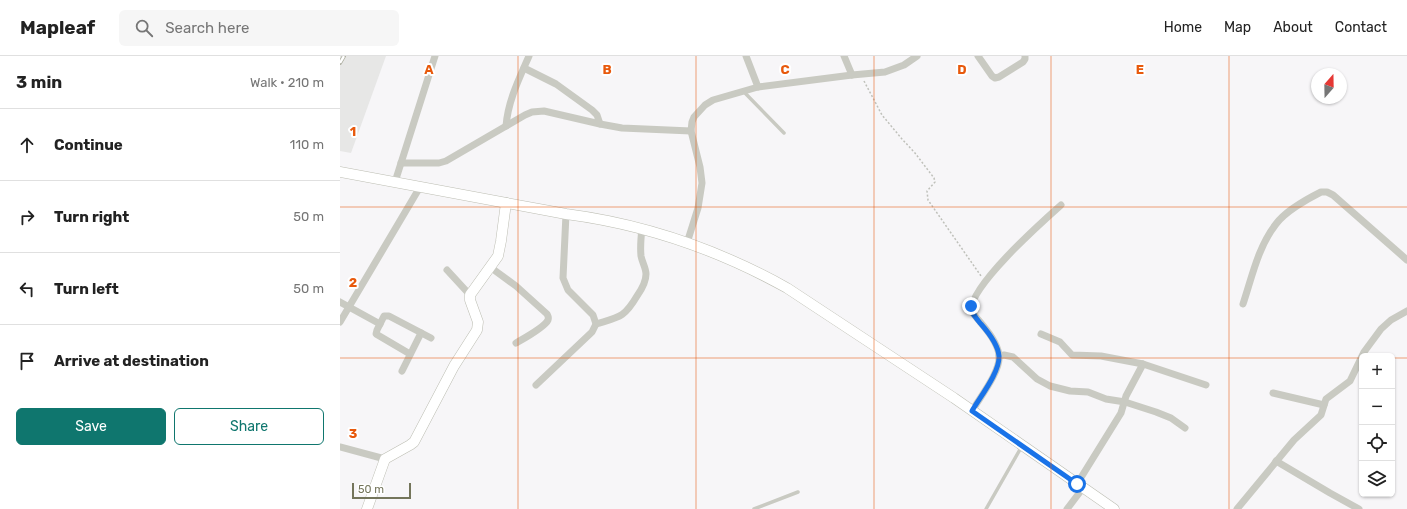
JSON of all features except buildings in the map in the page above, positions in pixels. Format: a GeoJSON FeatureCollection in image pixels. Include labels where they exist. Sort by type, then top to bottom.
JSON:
{"type":"FeatureCollection","features":[{"type":"Feature","properties":{"kind":"main road"},"geometry":{"type":"LineString","coordinates":[[340,172],[642,228],[687,243],[759,273],[787,288],[954,398],[1114,509]]}},
{"type":"Feature","properties":{"kind":"main road"},"geometry":{"type":"LineString","coordinates":[[367,509],[385,459],[414,442],[454,366],[477,330],[478,322],[470,300],[470,295],[472,290],[498,256],[506,203]]}},
{"type":"Feature","properties":{"kind":"street"},"geometry":{"type":"LineString","coordinates":[[395,182],[435,56]]}},
{"type":"Feature","properties":{"kind":"street"},"geometry":{"type":"LineString","coordinates":[[506,126],[511,99],[529,56]]}},
{"type":"Feature","properties":{"kind":"street"},"geometry":{"type":"LineString","coordinates":[[746,56],[758,87]]}},
{"type":"Feature","properties":{"kind":"street"},"geometry":{"type":"LineString","coordinates":[[844,56],[852,75]]}},
{"type":"Feature","properties":{"kind":"street"},"geometry":{"type":"LineString","coordinates":[[687,243],[698,208],[702,183],[700,167],[691,131],[692,122],[694,117],[705,105],[713,100],[758,87],[885,72],[904,65],[917,56]]}},
{"type":"Feature","properties":{"kind":"street"},"geometry":{"type":"LineString","coordinates":[[978,56],[995,78],[1023,62],[1025,56]]}},
{"type":"Feature","properties":{"kind":"street"},"geometry":{"type":"LineString","coordinates":[[524,68],[556,84],[592,110],[600,124]]}},
{"type":"Feature","properties":{"kind":"street"},"geometry":{"type":"LineString","coordinates":[[401,163],[439,163],[446,161],[525,115],[538,111],[544,111],[600,124],[639,130],[691,131]]}},
{"type":"Feature","properties":{"kind":"street"},"geometry":{"type":"LineString","coordinates":[[340,322],[420,187]]}},
{"type":"Feature","properties":{"kind":"street"},"geometry":{"type":"LineString","coordinates":[[1243,304],[1261,249],[1271,230],[1281,218],[1314,195],[1321,192],[1327,192],[1333,195],[1407,260]]}},
{"type":"Feature","properties":{"kind":"street"},"geometry":{"type":"LineString","coordinates":[[970,409],[995,373],[999,356],[992,338],[972,312],[972,302],[1010,252],[1061,205]]}},
{"type":"Feature","properties":{"kind":"street"},"geometry":{"type":"LineString","coordinates":[[536,385],[592,332],[596,324],[593,315],[568,290],[563,278],[566,214]]}},
{"type":"Feature","properties":{"kind":"street"},"geometry":{"type":"LineString","coordinates":[[596,324],[618,317],[625,313],[630,309],[642,288],[646,272],[641,255],[642,228]]}},
{"type":"Feature","properties":{"kind":"street"},"geometry":{"type":"LineString","coordinates":[[490,267],[521,291],[547,314],[548,320],[544,325],[516,343]]}},
{"type":"Feature","properties":{"kind":"street"},"geometry":{"type":"LineString","coordinates":[[447,270],[470,295]]}},
{"type":"Feature","properties":{"kind":"street"},"geometry":{"type":"LineString","coordinates":[[340,302],[380,324]]}},
{"type":"Feature","properties":{"kind":"street"},"geometry":{"type":"LineString","coordinates":[[1237,509],[1300,434],[1321,416],[1326,399],[1350,381],[1364,352],[1381,329],[1391,320],[1407,311]]}},
{"type":"Feature","properties":{"kind":"street"},"geometry":{"type":"LineString","coordinates":[[410,354],[376,334],[383,317],[387,316],[431,338]]}},
{"type":"Feature","properties":{"kind":"street"},"geometry":{"type":"LineString","coordinates":[[402,371],[421,333]]}},
{"type":"Feature","properties":{"kind":"street"},"geometry":{"type":"LineString","coordinates":[[1041,334],[1060,342],[1070,354],[1101,356],[1143,364],[1206,385]]}},
{"type":"Feature","properties":{"kind":"street"},"geometry":{"type":"LineString","coordinates":[[999,356],[1013,356],[1037,379],[1050,386],[1070,391],[1088,392],[1106,399],[1124,402],[1163,415],[1185,428]]}},
{"type":"Feature","properties":{"kind":"street"},"geometry":{"type":"LineString","coordinates":[[1067,509],[1121,413],[1128,393],[1143,364]]}},
{"type":"Feature","properties":{"kind":"street"},"geometry":{"type":"LineString","coordinates":[[1273,393],[1324,405]]}},
{"type":"Feature","properties":{"kind":"street"},"geometry":{"type":"LineString","coordinates":[[340,446],[385,459]]}},
{"type":"Feature","properties":{"kind":"street"},"geometry":{"type":"LineString","coordinates":[[1276,461],[1359,509]]}},
{"type":"Feature","properties":{"kind":"lane"},"geometry":{"type":"LineString","coordinates":[[743,91],[784,133]]}},
{"type":"Feature","properties":{"kind":"lane"},"geometry":{"type":"LineString","coordinates":[[986,509],[1022,446]]}},
{"type":"Feature","properties":{"kind":"lane"},"geometry":{"type":"LineString","coordinates":[[754,509],[798,492]]}},
{"type":"Feature","properties":{"kind":"path"},"geometry":{"type":"LineString","coordinates":[[861,74],[882,115],[915,153],[934,178],[935,182],[927,191],[928,200],[986,283]]}},
{"type":"Feature","properties":{"kind":"shaded area"},"geometry":{"type":"Polygon","coordinates":[[[340,56],[386,56],[351,153],[340,151],[340,56]]]}},
{"type":"Feature","properties":{"kind":"railway"},"geometry":{"type":"LineString","coordinates":[[340,63],[344,56]]}},
{"type":"Feature","properties":{"kind":"route"},"geometry":{"type":"LineString","coordinates":[[971,306],[972,312],[995,344],[999,356],[995,373],[972,411],[1077,484]]}}]}
